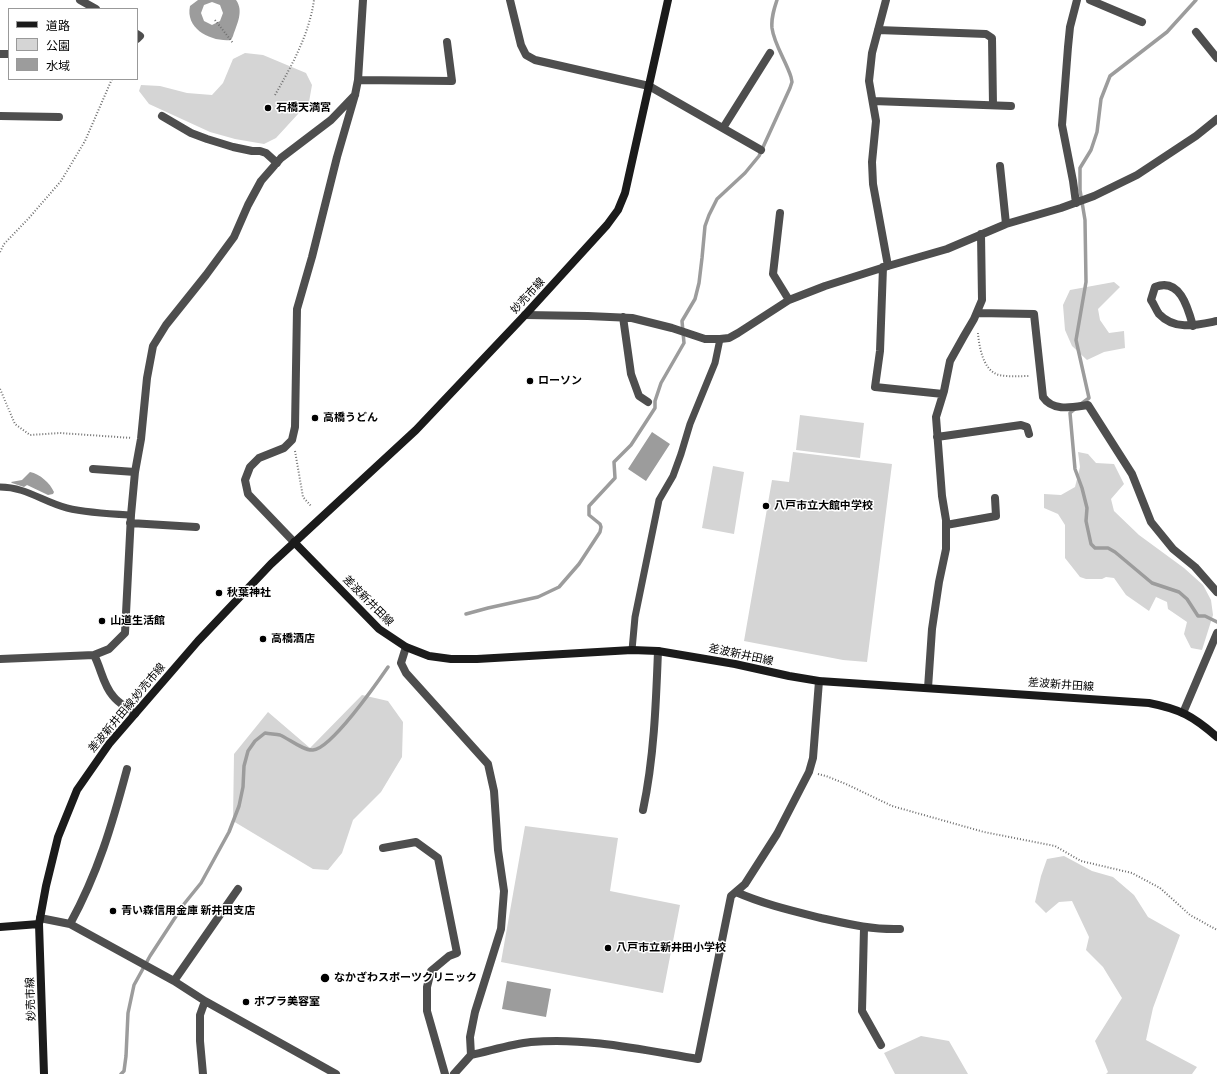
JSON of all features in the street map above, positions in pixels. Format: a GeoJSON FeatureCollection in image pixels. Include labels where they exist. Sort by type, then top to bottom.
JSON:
{"type":"FeatureCollection","features":[{"type":"Feature","properties":{"kind":"main road","name":"妙売市線"},"geometry":{"type":"LineString","coordinates":[[294,542],[416,430],[525,316],[607,225],[618,210],[625,193],[668,0]]}},
{"type":"Feature","properties":{"kind":"main road","name":"差波新井田線"},"geometry":{"type":"LineString","coordinates":[[294,542],[380,629],[406,648],[429,656],[477,659],[632,650],[658,651],[735,664],[819,681],[1125,700],[1163,706],[1183,713],[1201,724],[1217,737]]}},
{"type":"Feature","properties":{"kind":"main road","name":"差波新井田線;妙売市線"},"geometry":{"type":"LineString","coordinates":[[40,921],[58,837],[77,790],[109,744],[198,641],[261,574],[294,542]]}},
{"type":"Feature","properties":{"kind":"main road","name":"妙売市線"},"geometry":{"type":"LineString","coordinates":[[40,921],[44,1074]]}},
{"type":"Feature","properties":{"kind":"main road"},"geometry":{"type":"LineString","coordinates":[[0,927],[40,921]]}},
{"type":"Feature","properties":{"kind":"street"},"geometry":{"type":"LineString","coordinates":[[80,0],[94,6]]}},
{"type":"Feature","properties":{"kind":"street"},"geometry":{"type":"LineString","coordinates":[[510,0],[521,45],[526,55],[535,60],[649,86],[761,150]]}},
{"type":"Feature","properties":{"kind":"street"},"geometry":{"type":"LineString","coordinates":[[886,0],[872,53],[869,81],[876,121],[872,162],[873,184],[886,266],[880,351],[875,387],[943,394]]}},
{"type":"Feature","properties":{"kind":"street"},"geometry":{"type":"LineString","coordinates":[[1076,203],[1062,125],[1070,27],[1078,0]]}},
{"type":"Feature","properties":{"kind":"street"},"geometry":{"type":"LineString","coordinates":[[1090,0],[1142,22]]}},
{"type":"Feature","properties":{"kind":"street"},"geometry":{"type":"LineString","coordinates":[[294,542],[248,494],[245,480],[250,467],[258,458],[284,448],[292,440],[295,426],[297,309],[355,95],[358,80],[361,1]]}},
{"type":"Feature","properties":{"kind":"street"},"geometry":{"type":"LineString","coordinates":[[878,30],[986,34],[992,38],[993,105]]}},
{"type":"Feature","properties":{"kind":"street"},"geometry":{"type":"LineString","coordinates":[[1196,32],[1217,58]]}},
{"type":"Feature","properties":{"kind":"street"},"geometry":{"type":"LineString","coordinates":[[358,80],[452,81],[447,42]]}},
{"type":"Feature","properties":{"kind":"street"},"geometry":{"type":"LineString","coordinates":[[723,128],[770,53]]}},
{"type":"Feature","properties":{"kind":"street"},"geometry":{"type":"LineString","coordinates":[[0,659],[94,655],[110,649],[125,633],[130,519],[135,472],[141,439],[147,378],[153,346],[166,325],[234,237],[261,181],[277,163],[331,120],[355,95]]}},
{"type":"Feature","properties":{"kind":"street"},"geometry":{"type":"LineString","coordinates":[[873,102],[1011,106]]}},
{"type":"Feature","properties":{"kind":"street"},"geometry":{"type":"LineString","coordinates":[[0,116],[59,117]]}},
{"type":"Feature","properties":{"kind":"street"},"geometry":{"type":"LineString","coordinates":[[162,116],[207,140],[252,151],[260,151],[266,153],[277,163]]}},
{"type":"Feature","properties":{"kind":"street"},"geometry":{"type":"LineString","coordinates":[[525,316],[623,317],[672,328],[705,339],[720,340],[729,338],[789,300],[825,286],[886,266],[947,249],[1006,224],[1076,203],[1094,196],[1137,175],[1196,136],[1217,119]]}},
{"type":"Feature","properties":{"kind":"street"},"geometry":{"type":"LineString","coordinates":[[1000,166],[1006,224]]}},
{"type":"Feature","properties":{"kind":"street"},"geometry":{"type":"LineString","coordinates":[[780,213],[773,274],[789,300]]}},
{"type":"Feature","properties":{"kind":"street"},"geometry":{"type":"LineString","coordinates":[[928,688],[932,629],[939,582],[946,549],[946,525],[936,417],[943,394],[950,361],[977,313],[982,300],[981,234]]}},
{"type":"Feature","properties":{"kind":"street"},"geometry":{"type":"LineString","coordinates":[[1193,326],[1188,309],[1181,295],[1171,286],[1163,284],[1155,287],[1151,300],[1159,313],[1171,323],[1183,326],[1193,326],[1217,321]]}},
{"type":"Feature","properties":{"kind":"street"},"geometry":{"type":"LineString","coordinates":[[977,313],[1034,314],[1040,376],[1043,397],[1046,402],[1063,408],[1088,405],[1132,474],[1151,522],[1173,550],[1195,567],[1217,592]]}},
{"type":"Feature","properties":{"kind":"street"},"geometry":{"type":"LineString","coordinates":[[623,317],[631,374],[639,396],[648,402]]}},
{"type":"Feature","properties":{"kind":"street"},"geometry":{"type":"LineString","coordinates":[[937,437],[1020,425],[1027,427],[1029,434]]}},
{"type":"Feature","properties":{"kind":"street"},"geometry":{"type":"LineString","coordinates":[[93,469],[135,472]]}},
{"type":"Feature","properties":{"kind":"street"},"geometry":{"type":"LineString","coordinates":[[946,525],[996,516],[996,498]]}},
{"type":"Feature","properties":{"kind":"street"},"geometry":{"type":"LineString","coordinates":[[130,519],[196,527]]}},
{"type":"Feature","properties":{"kind":"street"},"geometry":{"type":"LineString","coordinates":[[1183,713],[1217,633]]}},
{"type":"Feature","properties":{"kind":"street"},"geometry":{"type":"LineString","coordinates":[[406,648],[401,663],[406,673],[488,764],[494,791],[498,850],[504,891],[501,929],[475,1012],[470,1037],[471,1055]]}},
{"type":"Feature","properties":{"kind":"street"},"geometry":{"type":"LineString","coordinates":[[643,810],[650,779],[652,758],[658,651]]}},
{"type":"Feature","properties":{"kind":"street"},"geometry":{"type":"LineString","coordinates":[[94,655],[105,682],[113,696],[135,714]]}},
{"type":"Feature","properties":{"kind":"street"},"geometry":{"type":"LineString","coordinates":[[454,1074],[471,1055],[529,1042],[560,1040],[593,1043],[698,1058],[731,896],[745,884],[777,834],[809,772],[813,758],[819,681]]}},
{"type":"Feature","properties":{"kind":"street"},"geometry":{"type":"LineString","coordinates":[[70,924],[82,902],[102,855],[113,823],[127,769]]}},
{"type":"Feature","properties":{"kind":"street"},"geometry":{"type":"LineString","coordinates":[[384,848],[416,842],[438,858],[457,953],[448,956],[431,970],[427,987],[427,1011],[445,1074]]}},
{"type":"Feature","properties":{"kind":"street"},"geometry":{"type":"LineString","coordinates":[[174,981],[238,889]]}},
{"type":"Feature","properties":{"kind":"street"},"geometry":{"type":"LineString","coordinates":[[736,892],[781,908],[864,928],[883,930],[900,929]]}},
{"type":"Feature","properties":{"kind":"street"},"geometry":{"type":"LineString","coordinates":[[40,921],[70,924],[174,981],[205,1001],[336,1074]]}},
{"type":"Feature","properties":{"kind":"street"},"geometry":{"type":"LineString","coordinates":[[864,928],[862,1011],[881,1045]]}},
{"type":"Feature","properties":{"kind":"street"},"geometry":{"type":"LineString","coordinates":[[203,1074],[200,1041],[200,1015],[205,1001]]}},
{"type":"Feature","properties":{"kind":"lane"},"geometry":{"type":"LineString","coordinates":[[632,650],[635,617],[659,500],[673,476],[690,424],[715,363],[720,340]]}},
{"type":"Feature","properties":{"kind":"lane"},"geometry":{"type":"LineString","coordinates":[[0,487],[21,489],[54,504],[67,508],[130,519]]}},
{"type":"Feature","properties":{"kind":"path"},"geometry":{"type":"LineString","coordinates":[[275,95],[300,48],[314,0]]}},
{"type":"Feature","properties":{"kind":"path"},"geometry":{"type":"LineString","coordinates":[[215,20],[233,43]]}},
{"type":"Feature","properties":{"kind":"path"},"geometry":{"type":"LineString","coordinates":[[0,252],[4,244],[61,181],[85,142],[112,80]]}},
{"type":"Feature","properties":{"kind":"path"},"geometry":{"type":"LineString","coordinates":[[978,332],[982,357],[990,369],[998,375],[1040,376]]}},
{"type":"Feature","properties":{"kind":"path"},"geometry":{"type":"LineString","coordinates":[[0,389],[15,424],[30,435],[60,433],[141,439]]}},
{"type":"Feature","properties":{"kind":"path"},"geometry":{"type":"LineString","coordinates":[[292,440],[303,497],[311,506]]}},
{"type":"Feature","properties":{"kind":"path"},"geometry":{"type":"LineString","coordinates":[[809,772],[826,776],[892,806],[984,832],[1055,846],[1081,861],[1132,873],[1160,888],[1190,915],[1217,930]]}},
{"type":"Feature","properties":{"kind":"green space"},"geometry":{"type":"Polygon","coordinates":[[[245,53],[263,55],[306,73],[312,85],[309,102],[276,138],[264,144],[235,139],[210,132],[149,104],[139,91],[141,85],[160,86],[187,93],[212,95],[223,83],[233,59],[245,53]]]}},
{"type":"Feature","properties":{"kind":"green space"},"geometry":{"type":"Polygon","coordinates":[[[1114,282],[1120,287],[1098,309],[1100,320],[1109,333],[1124,331],[1125,348],[1104,352],[1087,360],[1072,346],[1065,330],[1063,305],[1070,290],[1114,282]]]}},
{"type":"Feature","properties":{"kind":"green space"},"geometry":{"type":"Polygon","coordinates":[[[800,415],[864,423],[860,458],[796,450],[800,415]]]}},
{"type":"Feature","properties":{"kind":"green space"},"geometry":{"type":"Polygon","coordinates":[[[793,452],[892,464],[867,662],[843,660],[744,641],[772,480],[789,482],[793,452]]]}},
{"type":"Feature","properties":{"kind":"green space"},"geometry":{"type":"Polygon","coordinates":[[[1078,452],[1088,454],[1096,463],[1114,464],[1124,484],[1111,499],[1114,511],[1139,535],[1184,568],[1203,585],[1211,600],[1213,615],[1202,650],[1191,648],[1184,634],[1187,622],[1168,609],[1167,602],[1156,597],[1149,611],[1126,595],[1114,578],[1106,577],[1102,579],[1086,579],[1080,577],[1065,558],[1065,525],[1058,514],[1044,508],[1044,494],[1061,495],[1075,487],[1080,467],[1078,452]]]}},
{"type":"Feature","properties":{"kind":"green space"},"geometry":{"type":"Polygon","coordinates":[[[713,466],[744,472],[734,534],[702,528],[713,466]]]}},
{"type":"Feature","properties":{"kind":"green space"},"geometry":{"type":"Polygon","coordinates":[[[362,695],[388,701],[403,722],[402,757],[381,792],[353,820],[342,853],[328,870],[313,869],[233,821],[234,754],[268,712],[310,748],[362,695]]]}},
{"type":"Feature","properties":{"kind":"green space"},"geometry":{"type":"Polygon","coordinates":[[[525,826],[618,838],[610,891],[680,905],[663,993],[501,962],[525,826]]]}},
{"type":"Feature","properties":{"kind":"green space"},"geometry":{"type":"Polygon","coordinates":[[[1064,856],[1092,871],[1113,877],[1134,895],[1148,917],[1180,935],[1153,1008],[1146,1040],[1197,1067],[1192,1074],[1106,1074],[1108,1072],[1095,1041],[1122,998],[1103,967],[1086,950],[1089,937],[1072,901],[1059,902],[1046,913],[1035,902],[1041,876],[1047,859],[1064,856]]]}},
{"type":"Feature","properties":{"kind":"green space"},"geometry":{"type":"Polygon","coordinates":[[[921,1036],[949,1041],[968,1074],[895,1074],[884,1053],[921,1036]]]}},
{"type":"Feature","properties":{"kind":"water"},"geometry":{"type":"Polygon","coordinates":[[[198,0],[236,0],[240,13],[231,40],[215,39],[201,32],[191,21],[190,6],[198,0]],[[212,2],[204,5],[201,13],[204,21],[212,25],[220,21],[223,13],[220,5],[212,2]]]}},
{"type":"Feature","properties":{"kind":"water"},"geometry":{"type":"Polygon","coordinates":[[[652,432],[670,444],[646,481],[628,469],[652,432]]]}},
{"type":"Feature","properties":{"kind":"water"},"geometry":{"type":"Polygon","coordinates":[[[30,472],[41,477],[47,482],[54,492],[53,494],[48,495],[27,485],[24,487],[11,482],[22,480],[30,472]]]}},
{"type":"Feature","properties":{"kind":"water"},"geometry":{"type":"Polygon","coordinates":[[[507,981],[551,989],[546,1017],[502,1009],[507,981]]]}},
{"type":"Feature","properties":{"kind":"waterway"},"geometry":{"type":"LineString","coordinates":[[466,614],[538,597],[559,587],[579,564],[600,532],[600,524],[589,515],[589,506],[615,478],[614,462],[631,445],[655,408],[655,401],[661,383],[684,343],[682,321],[695,299],[699,283],[705,226],[709,215],[717,199],[745,173],[759,156],[792,82],[789,71],[773,34],[772,17],[777,0]]}},
{"type":"Feature","properties":{"kind":"waterway"},"geometry":{"type":"LineString","coordinates":[[1081,404],[1089,398],[1076,340],[1086,282],[1085,220],[1080,190],[1080,168],[1091,150],[1097,132],[1101,99],[1110,76],[1167,32],[1196,0]]}},
{"type":"Feature","properties":{"kind":"waterway"},"geometry":{"type":"LineString","coordinates":[[1075,409],[1070,413],[1075,469],[1087,508],[1086,521],[1091,544],[1095,548],[1108,548],[1115,552],[1152,583],[1179,592],[1187,599],[1198,616],[1205,616],[1217,622]]}},
{"type":"Feature","properties":{"kind":"waterway"},"geometry":{"type":"LineString","coordinates":[[121,1074],[124,1071],[128,1013],[134,985],[150,956],[184,904],[201,883],[229,832],[239,806],[243,787],[244,766],[248,751],[255,741],[265,733],[280,735],[309,750],[321,747],[342,728],[388,667]]}},
{"type":"Feature","properties":{"kind":"place","name":"石橋天満宮"},"geometry":{"type":"Point","coordinates":[268,108]}},
{"type":"Feature","properties":{"kind":"place","name":"ローソン"},"geometry":{"type":"Point","coordinates":[530,381]}},
{"type":"Feature","properties":{"kind":"place","name":"高橋うどん"},"geometry":{"type":"Point","coordinates":[315,418]}},
{"type":"Feature","properties":{"kind":"place","name":"八戸市立大館中学校"},"geometry":{"type":"Point","coordinates":[766,506]}},
{"type":"Feature","properties":{"kind":"place","name":"秋葉神社"},"geometry":{"type":"Point","coordinates":[219,593]}},
{"type":"Feature","properties":{"kind":"place","name":"山道生活館"},"geometry":{"type":"Point","coordinates":[102,621]}},
{"type":"Feature","properties":{"kind":"place","name":"高橋酒店"},"geometry":{"type":"Point","coordinates":[263,639]}},
{"type":"Feature","properties":{"kind":"place","name":"青い森信用金庫 新井田支店"},"geometry":{"type":"Point","coordinates":[113,911]}},
{"type":"Feature","properties":{"kind":"place","name":"八戸市立新井田小学校"},"geometry":{"type":"Point","coordinates":[608,948]}},
{"type":"Feature","properties":{"kind":"place","name":"なかざわスポーツクリニック"},"geometry":{"type":"Point","coordinates":[325,978]}},
{"type":"Feature","properties":{"kind":"place","name":"ポプラ美容室"},"geometry":{"type":"Point","coordinates":[246,1002]}}]}
